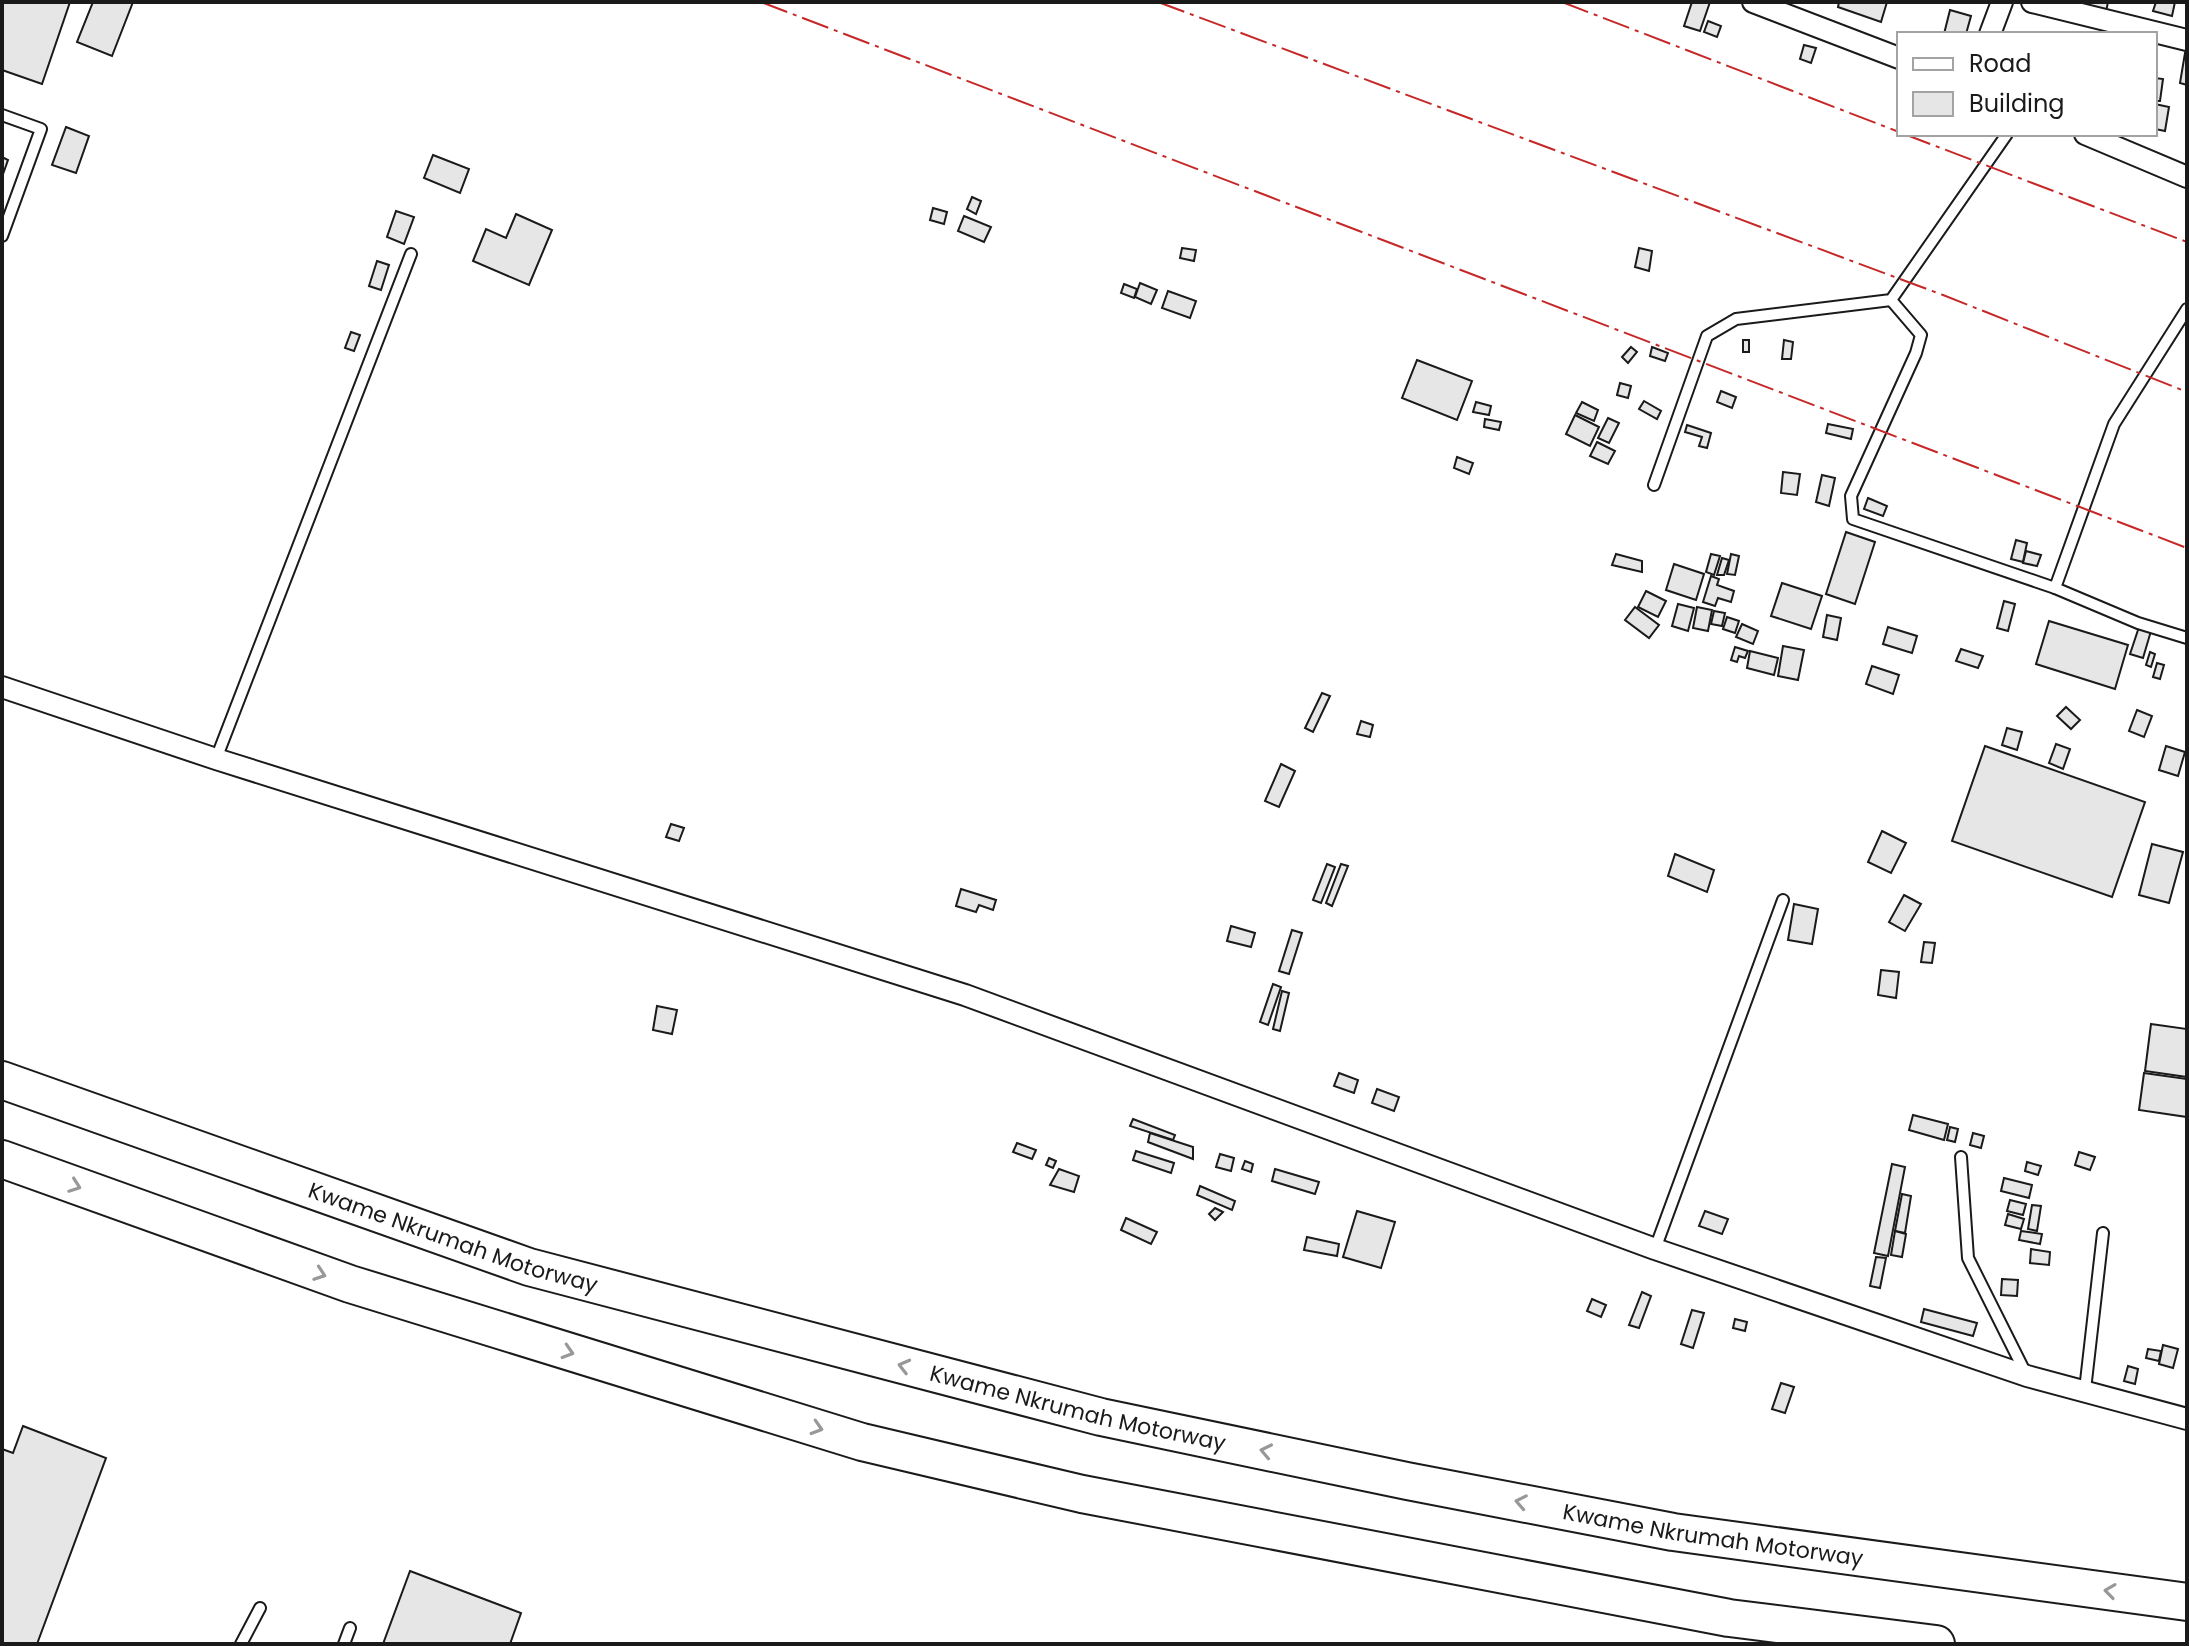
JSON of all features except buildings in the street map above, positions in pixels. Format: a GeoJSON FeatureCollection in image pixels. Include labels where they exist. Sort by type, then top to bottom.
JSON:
{"type":"FeatureCollection","features":[{"type":"Feature","properties":{"kind":"highway","name":"Kwame Nkrumah Motorway"},"geometry":{"type":"LineString","coordinates":[[2,1080],[529,1267],[1101,1417],[1407,1481],[1673,1532],[2187,1602]]}},
{"type":"Feature","properties":{"kind":"highway"},"geometry":{"type":"LineString","coordinates":[[2,1159],[350,1284],[862,1442],[1082,1494],[1729,1618],[1936,1644]]}},
{"type":"Feature","properties":{"kind":"street"},"geometry":{"type":"LineString","coordinates":[[1753,2],[1897,57]]}},
{"type":"Feature","properties":{"kind":"street"},"geometry":{"type":"LineString","coordinates":[[1991,32],[2002,2]]}},
{"type":"Feature","properties":{"kind":"street"},"geometry":{"type":"LineString","coordinates":[[2032,2],[2154,32]]}},
{"type":"Feature","properties":{"kind":"street"},"geometry":{"type":"LineString","coordinates":[[2157,33],[2187,40]]}},
{"type":"Feature","properties":{"kind":"street"},"geometry":{"type":"LineString","coordinates":[[2090,136],[2187,177]]}},
{"type":"Feature","properties":{"kind":"street"},"geometry":{"type":"LineString","coordinates":[[2,687],[216,759],[965,995],[1655,1249],[2027,1376],[2187,1419]]}},
{"type":"Feature","properties":{"kind":"lane"},"geometry":{"type":"LineString","coordinates":[[2,115],[41,129],[2,236]]}},
{"type":"Feature","properties":{"kind":"lane"},"geometry":{"type":"LineString","coordinates":[[1654,485],[1707,336],[1736,319],[1891,300],[2006,136]]}},
{"type":"Feature","properties":{"kind":"lane"},"geometry":{"type":"LineString","coordinates":[[216,759],[411,254]]}},
{"type":"Feature","properties":{"kind":"lane"},"geometry":{"type":"LineString","coordinates":[[1891,300],[1921,335],[1916,353],[1851,496],[1853,519],[2055,588],[2138,623],[2187,638]]}},
{"type":"Feature","properties":{"kind":"lane"},"geometry":{"type":"LineString","coordinates":[[2055,588],[2114,424],[2187,309]]}},
{"type":"Feature","properties":{"kind":"lane"},"geometry":{"type":"LineString","coordinates":[[1655,1249],[1783,900]]}},
{"type":"Feature","properties":{"kind":"lane"},"geometry":{"type":"LineString","coordinates":[[1961,1157],[1968,1258],[2027,1376]]}},
{"type":"Feature","properties":{"kind":"lane"},"geometry":{"type":"LineString","coordinates":[[2085,1390],[2103,1233]]}},
{"type":"Feature","properties":{"kind":"lane"},"geometry":{"type":"LineString","coordinates":[[241,1644],[260,1608]]}},
{"type":"Feature","properties":{"kind":"lane"},"geometry":{"type":"LineString","coordinates":[[344,1644],[350,1628]]}},
{"type":"Feature","properties":{"kind":"power"},"geometry":{"type":"LineString","coordinates":[[761,2],[2187,548]]}},
{"type":"Feature","properties":{"kind":"power"},"geometry":{"type":"LineString","coordinates":[[1158,2],[1943,295],[2187,392]]}},
{"type":"Feature","properties":{"kind":"power"},"geometry":{"type":"LineString","coordinates":[[1562,2],[1897,131]]}},
{"type":"Feature","properties":{"kind":"power"},"geometry":{"type":"LineString","coordinates":[[1909,136],[2187,242]]}}]}
